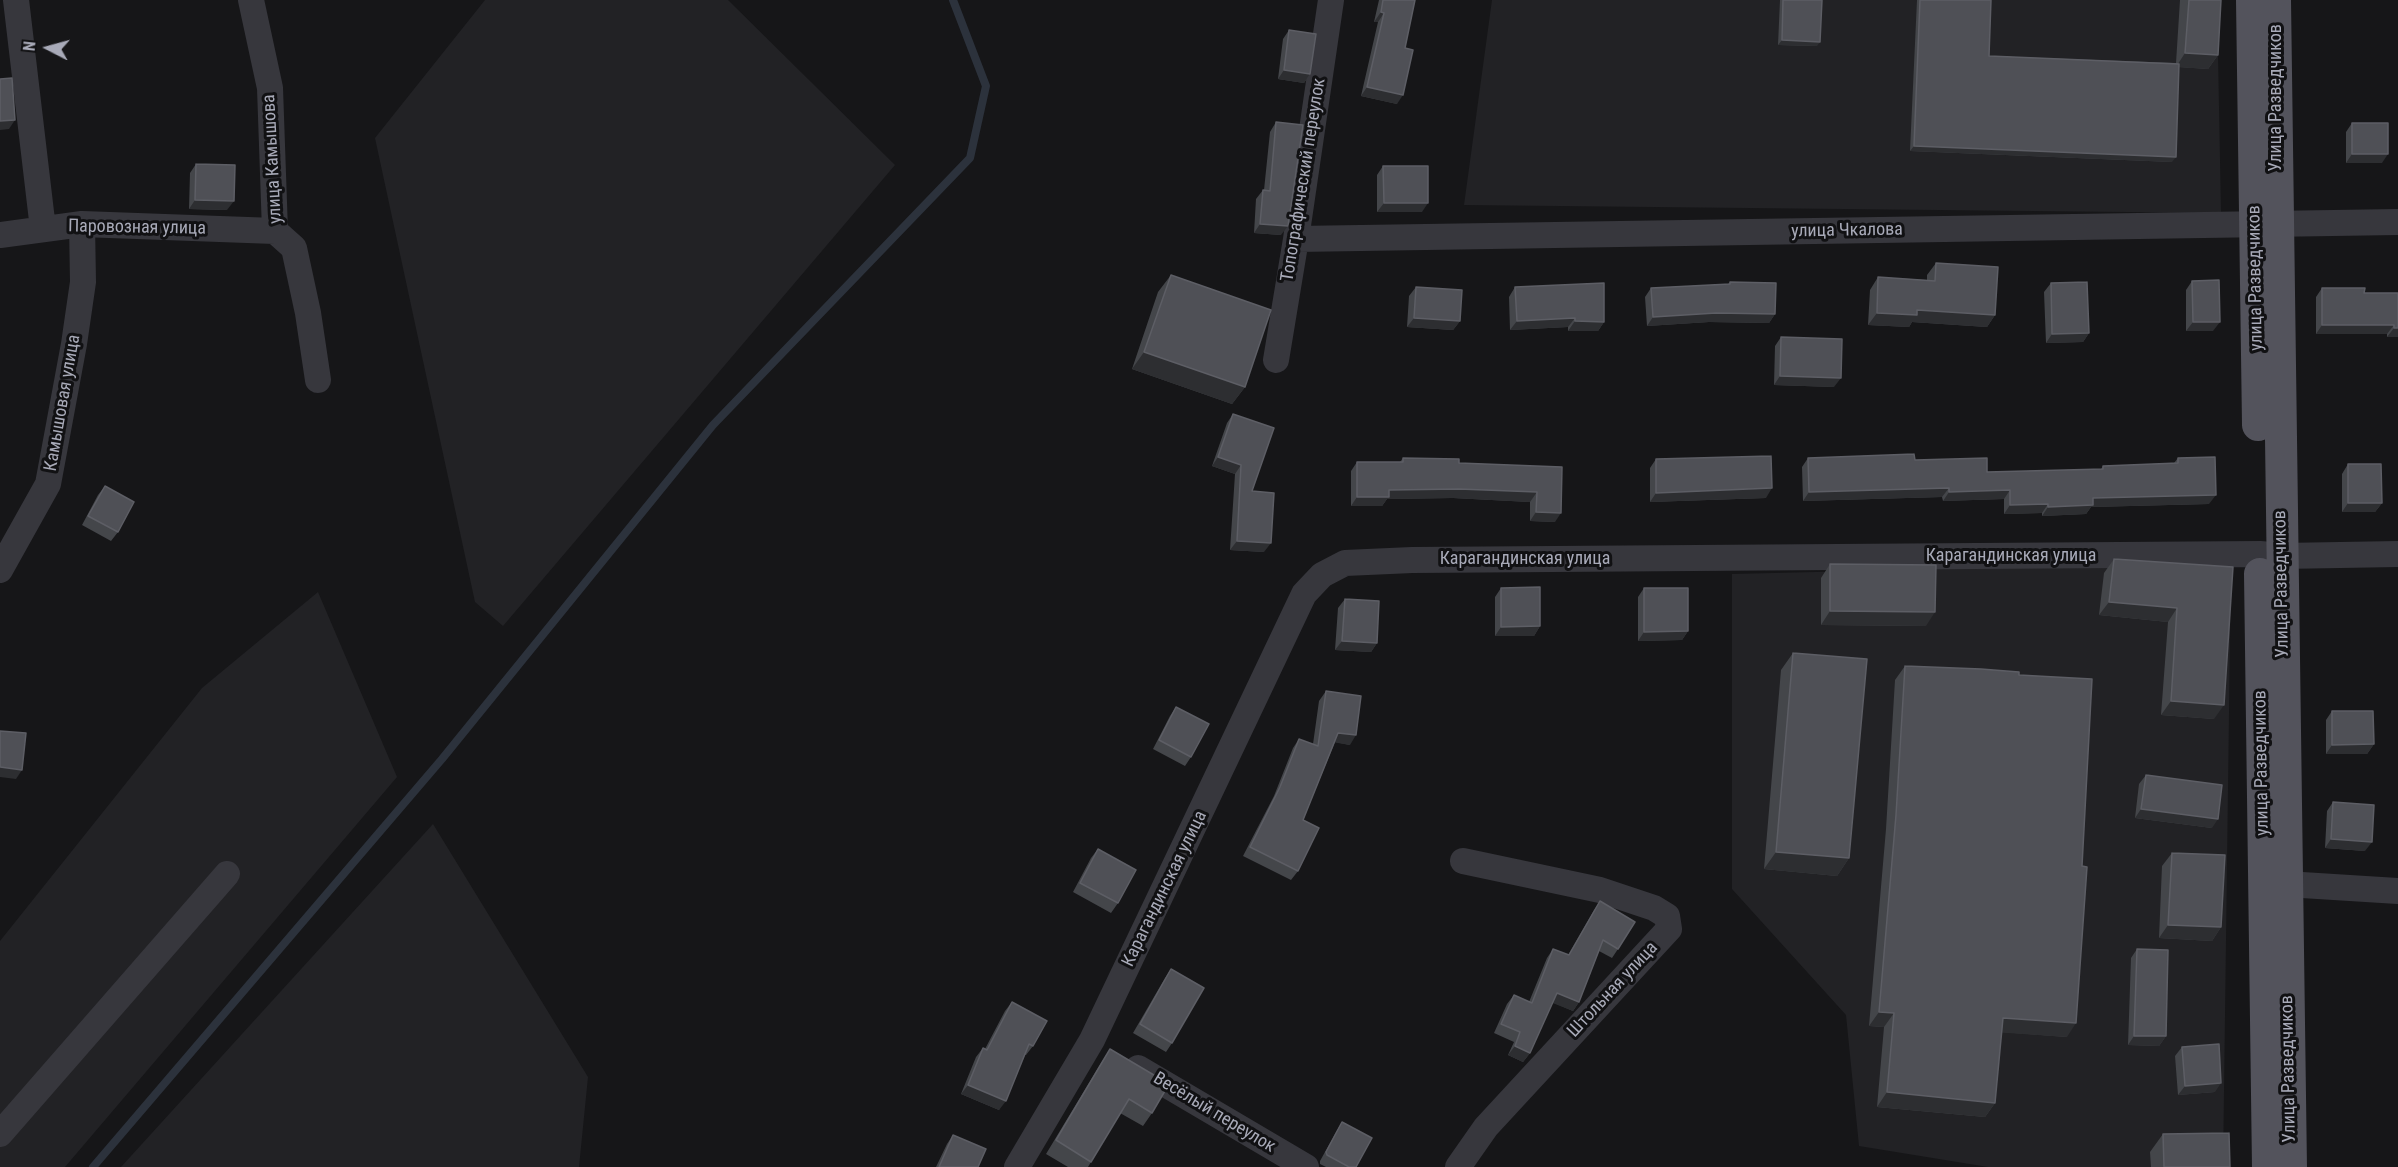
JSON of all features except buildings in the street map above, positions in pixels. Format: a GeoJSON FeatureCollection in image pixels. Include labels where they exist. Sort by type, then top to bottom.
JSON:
{"type":"FeatureCollection","features":[{"type":"Feature","properties":{"kind":"main road","name":"улица Разведчиков"},"geometry":{"type":"LineString","coordinates":[[2252,0],[2266,224],[2271,555],[2275,883],[2268,1167]]}},
{"type":"Feature","properties":{"kind":"main road","name":"Улица Разведчиков"},"geometry":{"type":"LineString","coordinates":[[2266,224],[2275,0]]}},
{"type":"Feature","properties":{"kind":"main road","name":"Улица Разведчиков"},"geometry":{"type":"LineString","coordinates":[[2275,883],[2291,1167]]}},
{"type":"Feature","properties":{"kind":"street"},"geometry":{"type":"LineString","coordinates":[[16,0],[43,229]]}},
{"type":"Feature","properties":{"kind":"street","name":"улица Камышова"},"geometry":{"type":"LineString","coordinates":[[251,0],[270,88],[275,231],[294,248],[308,313],[318,380]]}},
{"type":"Feature","properties":{"kind":"street","name":"Топографический переулок"},"geometry":{"type":"LineString","coordinates":[[1276,360],[1331,0]]}},
{"type":"Feature","properties":{"kind":"street","name":"улица Чкалова"},"geometry":{"type":"LineString","coordinates":[[1296,239],[2398,222]]}},
{"type":"Feature","properties":{"kind":"street","name":"Паровозная улица"},"geometry":{"type":"LineString","coordinates":[[0,235],[82,224],[275,231]]}},
{"type":"Feature","properties":{"kind":"street","name":"Камышовая улица"},"geometry":{"type":"LineString","coordinates":[[0,570],[48,484],[75,344],[83,282],[82,224]]}},
{"type":"Feature","properties":{"kind":"street","name":"Карагандинская улица"},"geometry":{"type":"LineString","coordinates":[[1017,1167],[1109,1050],[1304,594],[1322,575],[1345,563],[1412,560],[2398,554]]}},
{"type":"Feature","properties":{"kind":"street","name":"Штольная улица"},"geometry":{"type":"LineString","coordinates":[[1458,1167],[1486,1128],[1669,929],[1667,916],[1654,908],[1600,891],[1463,861]]}},
{"type":"Feature","properties":{"kind":"street"},"geometry":{"type":"LineString","coordinates":[[0,1134],[227,874]]}},
{"type":"Feature","properties":{"kind":"street"},"geometry":{"type":"LineString","coordinates":[[2275,883],[2398,891]]}},
{"type":"Feature","properties":{"kind":"street","name":"Весёлый переулок"},"geometry":{"type":"LineString","coordinates":[[1109,1050],[1304,1167]]}},
{"type":"Feature","properties":{"kind":"shaded area"},"geometry":{"type":"Polygon","coordinates":[[[485,0],[728,0],[895,165],[503,626],[475,602],[375,138],[485,0]]]}},
{"type":"Feature","properties":{"kind":"shaded area"},"geometry":{"type":"Polygon","coordinates":[[[1492,0],[2217,0],[2221,213],[1464,205],[1492,0]]]}},
{"type":"Feature","properties":{"kind":"shaded area"},"geometry":{"type":"Polygon","coordinates":[[[2231,562],[2223,1167],[1988,1167],[1859,1146],[1846,1015],[1732,889],[1732,574],[2231,562]]]}},
{"type":"Feature","properties":{"kind":"shaded area"},"geometry":{"type":"Polygon","coordinates":[[[318,592],[397,777],[65,1167],[0,1167],[0,941],[202,688],[318,592]]]}},
{"type":"Feature","properties":{"kind":"shaded area"},"geometry":{"type":"Polygon","coordinates":[[[433,824],[588,1077],[579,1167],[121,1167],[433,824]]]}},
{"type":"Feature","properties":{"kind":"waterway"},"geometry":{"type":"LineString","coordinates":[[93,1167],[442,759],[713,425],[970,158],[986,86],[953,0]]}}]}
